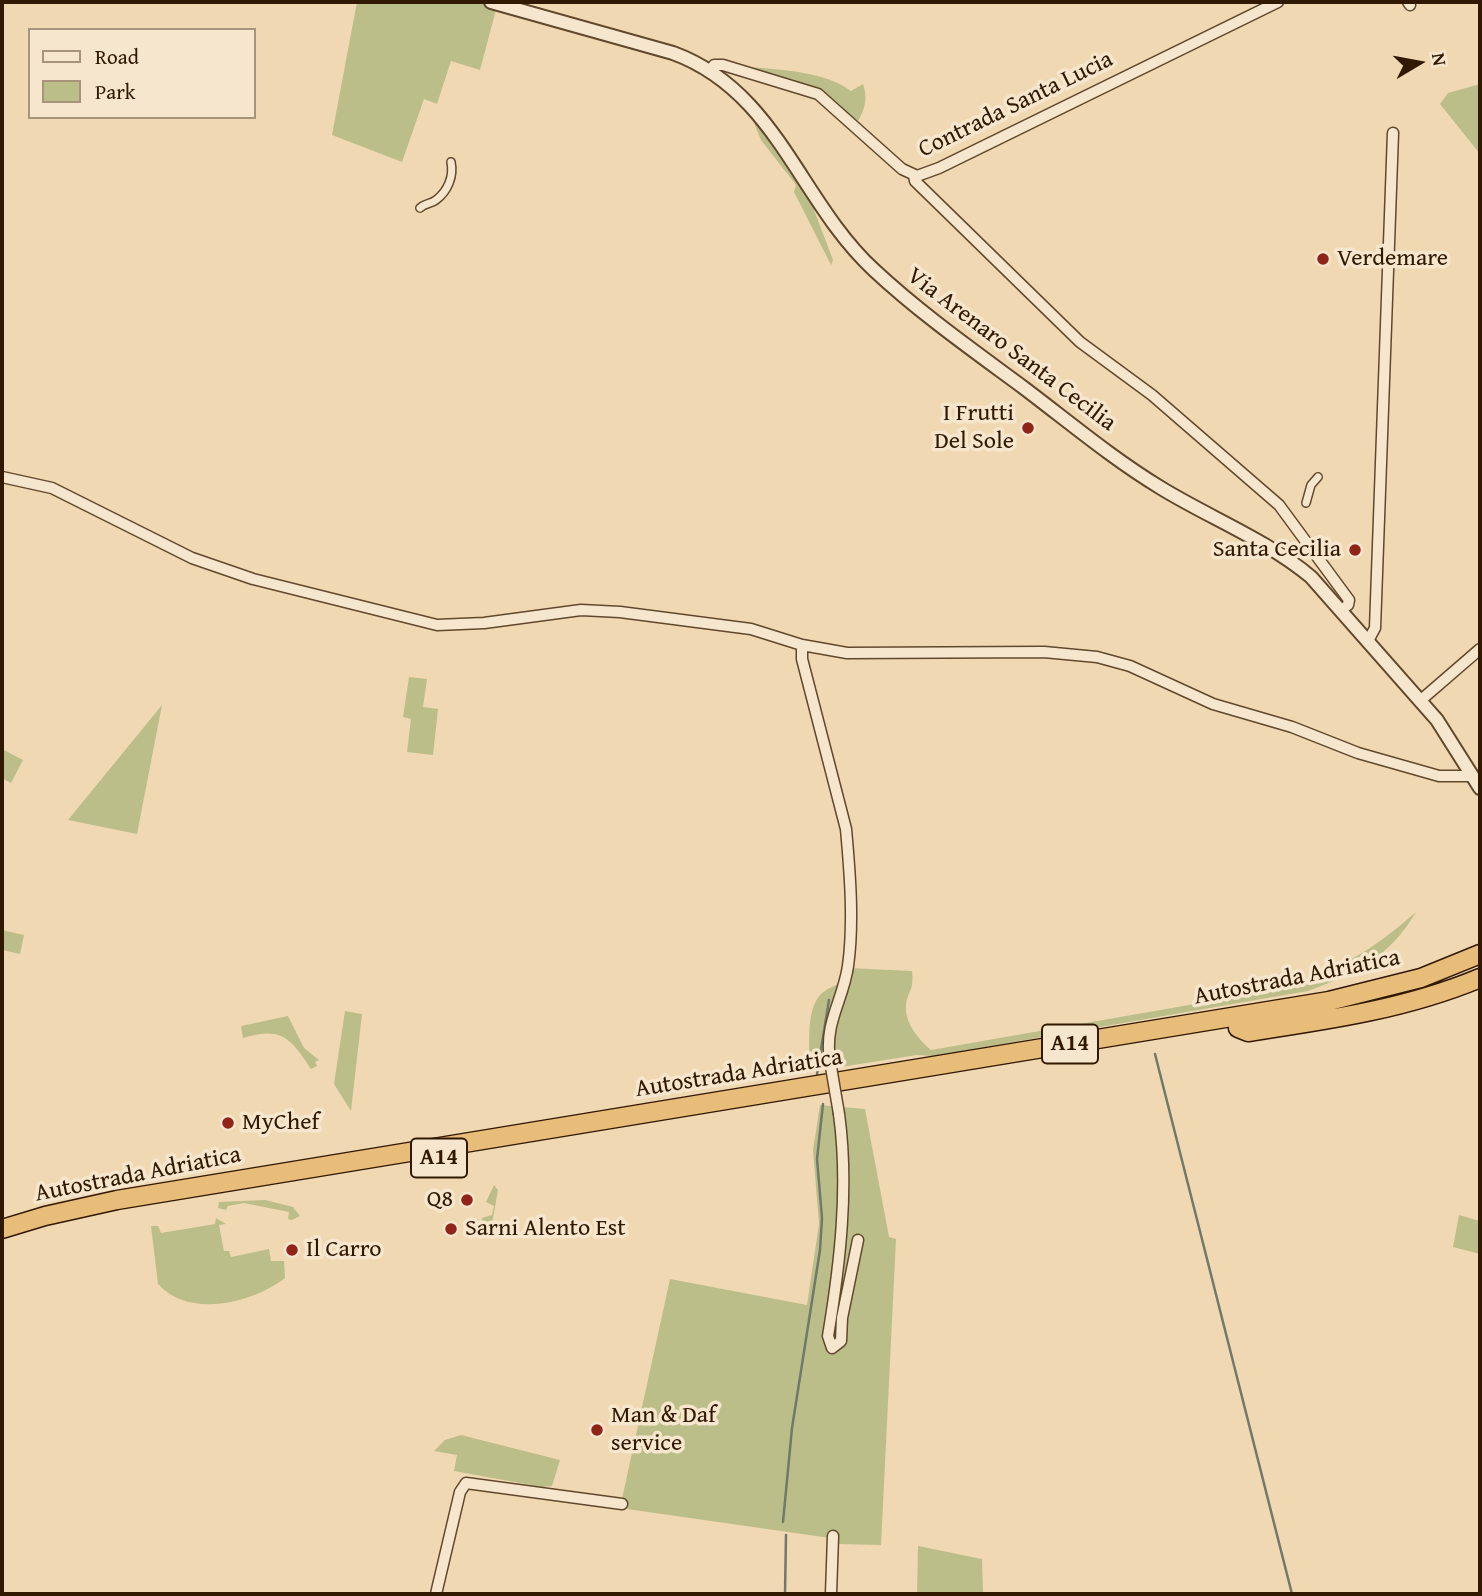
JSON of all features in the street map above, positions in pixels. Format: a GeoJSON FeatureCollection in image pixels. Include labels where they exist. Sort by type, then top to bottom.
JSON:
{"type":"FeatureCollection","features":[{"type":"Feature","properties":{"kind":"highway","name":"Autostrada Adriatica"},"geometry":{"type":"LineString","coordinates":[[2,1229],[70,1210],[138,1197],[1329,1001],[1421,978],[1480,954]]}},
{"type":"Feature","properties":{"kind":"highway","name":"Autostrada Adriatica"},"geometry":{"type":"LineString","coordinates":[[2,1240],[68,1221],[148,1206],[1238,1028],[1383,1000],[1433,985],[1480,966]]}},
{"type":"Feature","properties":{"kind":"highway"},"geometry":{"type":"LineString","coordinates":[[1238,1028],[1248,1032],[1357,1015],[1436,995],[1480,978]]}},
{"type":"Feature","properties":{"kind":"street","name":"Via Arenaro Santa Cecilia"},"geometry":{"type":"LineString","coordinates":[[491,2],[645,44],[710,71],[751,105],[838,231],[876,273],[996,368],[1129,466],[1298,566],[1421,700],[1478,781]]}},
{"type":"Feature","properties":{"kind":"street","name":"Contrada Santa Lucia"},"geometry":{"type":"LineString","coordinates":[[710,71],[714,65],[723,65],[818,94],[902,169],[914,175],[939,168],[1278,2]]}},
{"type":"Feature","properties":{"kind":"street"},"geometry":{"type":"LineString","coordinates":[[1368,640],[1375,628],[1393,133]]}},
{"type":"Feature","properties":{"kind":"street"},"geometry":{"type":"LineString","coordinates":[[420,208],[437,200],[444,190],[452,178],[451,162]]}},
{"type":"Feature","properties":{"kind":"street"},"geometry":{"type":"LineString","coordinates":[[914,175],[915,181],[950,219],[1080,342],[1152,395],[1279,505],[1349,600],[1348,605],[1341,610]]}},
{"type":"Feature","properties":{"kind":"street"},"geometry":{"type":"LineString","coordinates":[[2,477],[66,494],[191,558],[253,579],[437,625],[484,623],[581,610],[620,611],[751,629],[802,645],[846,653],[1044,652],[1097,657],[1130,666],[1213,704],[1292,727],[1358,753],[1439,776],[1478,781]]}},
{"type":"Feature","properties":{"kind":"street"},"geometry":{"type":"LineString","coordinates":[[1306,503],[1311,485],[1318,477]]}},
{"type":"Feature","properties":{"kind":"street"},"geometry":{"type":"LineString","coordinates":[[802,645],[802,659],[846,829],[848,855],[848,962],[831,1017],[830,1061],[839,1114],[844,1169],[840,1243],[828,1336],[832,1348],[841,1341],[842,1318],[858,1240]]}},
{"type":"Feature","properties":{"kind":"street"},"geometry":{"type":"LineString","coordinates":[[1421,700],[1480,649]]}},
{"type":"Feature","properties":{"kind":"street"},"geometry":{"type":"LineString","coordinates":[[436,1594],[460,1492],[466,1483],[622,1504]]}},
{"type":"Feature","properties":{"kind":"street"},"geometry":{"type":"LineString","coordinates":[[831,1594],[833,1536]]}},
{"type":"Feature","properties":{"kind":"green space"},"geometry":{"type":"Polygon","coordinates":[[[357,2],[482,2],[497,6],[480,70],[451,61],[437,104],[424,99],[402,162],[332,135],[357,2]]]}},
{"type":"Feature","properties":{"kind":"green space"},"geometry":{"type":"Polygon","coordinates":[[[749,67],[816,75],[851,91],[863,84],[865,103],[858,121],[819,91],[749,67]]]}},
{"type":"Feature","properties":{"kind":"green space"},"geometry":{"type":"Polygon","coordinates":[[[1480,84],[1480,154],[1440,104],[1448,93],[1480,84]]]}},
{"type":"Feature","properties":{"kind":"green space"},"geometry":{"type":"Polygon","coordinates":[[[750,113],[819,211],[814,210],[833,260],[831,265],[794,192],[796,185],[761,140],[750,113]]]}},
{"type":"Feature","properties":{"kind":"green space"},"geometry":{"type":"Polygon","coordinates":[[[409,677],[427,679],[423,707],[438,709],[433,755],[407,752],[411,719],[403,717],[409,677]]]}},
{"type":"Feature","properties":{"kind":"green space"},"geometry":{"type":"Polygon","coordinates":[[[162,705],[137,834],[68,820],[162,705]]]}},
{"type":"Feature","properties":{"kind":"green space"},"geometry":{"type":"Polygon","coordinates":[[[2,749],[23,760],[11,783],[2,778],[2,749]]]}},
{"type":"Feature","properties":{"kind":"green space"},"geometry":{"type":"Polygon","coordinates":[[[1416,912],[1406,928],[1370,962],[1341,978],[1308,991],[933,1056],[917,1055],[809,1072],[812,1011],[823,992],[845,980],[849,968],[912,971],[912,987],[906,1005],[907,1018],[917,1036],[931,1050],[1275,990],[1316,976],[1350,960],[1416,912]]]}},
{"type":"Feature","properties":{"kind":"green space"},"geometry":{"type":"Polygon","coordinates":[[[2,930],[24,935],[20,954],[2,950],[2,930]]]}},
{"type":"Feature","properties":{"kind":"green space"},"geometry":{"type":"Polygon","coordinates":[[[345,1011],[362,1014],[351,1111],[334,1084],[345,1011]]]}},
{"type":"Feature","properties":{"kind":"green space"},"geometry":{"type":"Polygon","coordinates":[[[288,1016],[304,1048],[319,1060],[315,1062],[317,1066],[311,1069],[297,1049],[284,1037],[267,1033],[243,1038],[241,1026],[288,1016]]]}},
{"type":"Feature","properties":{"kind":"green space"},"geometry":{"type":"Polygon","coordinates":[[[820,1105],[865,1109],[889,1237],[896,1239],[881,1545],[837,1544],[830,1538],[620,1508],[670,1279],[807,1305],[819,1224],[813,1150],[820,1105]]]}},
{"type":"Feature","properties":{"kind":"green space"},"geometry":{"type":"Polygon","coordinates":[[[494,1185],[498,1190],[491,1230],[483,1237],[482,1218],[492,1215],[494,1206],[486,1202],[494,1185]]]}},
{"type":"Feature","properties":{"kind":"green space"},"geometry":{"type":"Polygon","coordinates":[[[265,1200],[293,1207],[300,1216],[292,1220],[288,1219],[289,1212],[244,1203],[228,1206],[226,1210],[218,1208],[219,1202],[265,1200]]]}},
{"type":"Feature","properties":{"kind":"green space"},"geometry":{"type":"Polygon","coordinates":[[[1459,1215],[1480,1221],[1480,1254],[1453,1247],[1459,1215]]]}},
{"type":"Feature","properties":{"kind":"green space"},"geometry":{"type":"Polygon","coordinates":[[[216,1218],[226,1224],[219,1225],[224,1251],[229,1251],[231,1257],[269,1249],[271,1261],[284,1261],[285,1278],[272,1287],[239,1300],[203,1304],[171,1295],[158,1284],[151,1226],[158,1226],[161,1233],[215,1224],[216,1218]]]}},
{"type":"Feature","properties":{"kind":"green space"},"geometry":{"type":"Polygon","coordinates":[[[461,1435],[560,1460],[552,1486],[542,1487],[454,1471],[457,1455],[434,1451],[445,1440],[461,1435]]]}},
{"type":"Feature","properties":{"kind":"green space"},"geometry":{"type":"Polygon","coordinates":[[[918,1546],[982,1559],[983,1594],[917,1594],[918,1546]]]}},
{"type":"Feature","properties":{"kind":"waterway"},"geometry":{"type":"LineString","coordinates":[[817,1074],[829,1000]]}},
{"type":"Feature","properties":{"kind":"waterway"},"geometry":{"type":"LineString","coordinates":[[1155,1054],[1292,1594]]}},
{"type":"Feature","properties":{"kind":"waterway"},"geometry":{"type":"LineString","coordinates":[[783,1522],[792,1428],[820,1250],[822,1218],[817,1159],[823,1104]]}},
{"type":"Feature","properties":{"kind":"waterway"},"geometry":{"type":"LineString","coordinates":[[785,1594],[786,1535]]}},
{"type":"Feature","properties":{"kind":"place","name":"Verdemare"},"geometry":{"type":"Point","coordinates":[1323,259]}},
{"type":"Feature","properties":{"kind":"place","name":"I Frutti Del Sole"},"geometry":{"type":"Point","coordinates":[1028,428]}},
{"type":"Feature","properties":{"kind":"place","name":"Santa Cecilia"},"geometry":{"type":"Point","coordinates":[1355,550]}},
{"type":"Feature","properties":{"kind":"place","name":"MyChef"},"geometry":{"type":"Point","coordinates":[228,1123]}},
{"type":"Feature","properties":{"kind":"place","name":"Q8"},"geometry":{"type":"Point","coordinates":[467,1200]}},
{"type":"Feature","properties":{"kind":"place","name":"Sarni Alento Est"},"geometry":{"type":"Point","coordinates":[451,1229]}},
{"type":"Feature","properties":{"kind":"place","name":"Il Carro"},"geometry":{"type":"Point","coordinates":[292,1250]}},
{"type":"Feature","properties":{"kind":"place","name":"Man & Daf service"},"geometry":{"type":"Point","coordinates":[597,1430]}}]}
